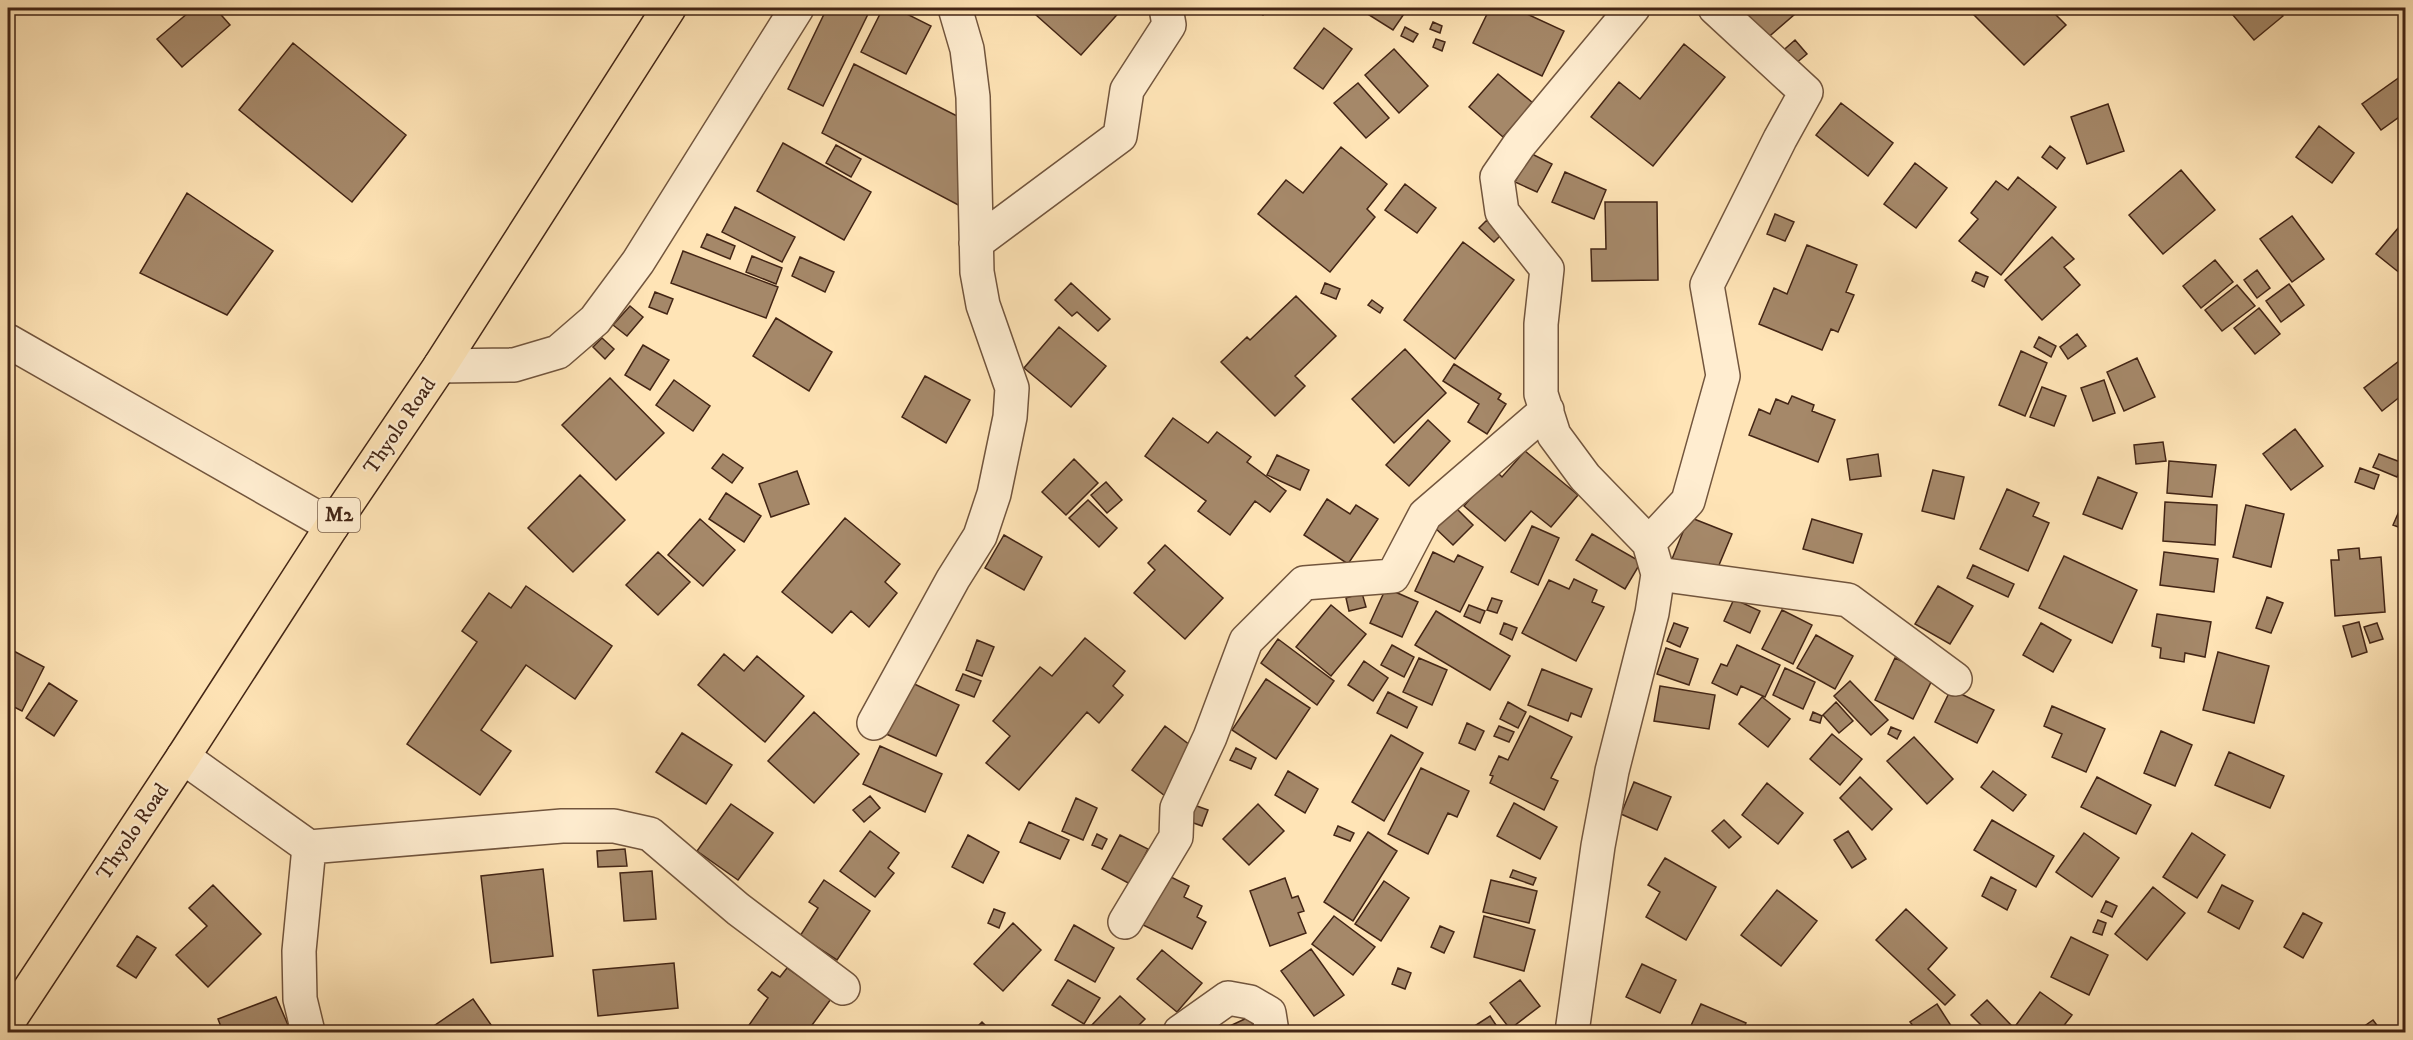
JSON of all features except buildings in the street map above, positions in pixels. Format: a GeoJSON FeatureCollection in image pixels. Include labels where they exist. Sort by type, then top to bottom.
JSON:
{"type":"FeatureCollection","features":[{"type":"Feature","properties":{"kind":"highway","name":"Thyolo Road"},"geometry":{"type":"LineString","coordinates":[[8,1022],[332,526],[440,366],[669,8]]}},
{"type":"Feature","properties":{"kind":"street"},"geometry":{"type":"LineString","coordinates":[[440,366],[514,365],[558,352],[595,320],[638,262],[797,8]]}},
{"type":"Feature","properties":{"kind":"street"},"geometry":{"type":"LineString","coordinates":[[874,723],[952,579],[980,536],[994,494],[1010,417],[1012,388],[983,305],[976,272],[973,97],[967,49],[955,8]]}},
{"type":"Feature","properties":{"kind":"street"},"geometry":{"type":"LineString","coordinates":[[976,243],[1120,136],[1127,90],[1169,25],[1166,8]]}},
{"type":"Feature","properties":{"kind":"street"},"geometry":{"type":"LineString","coordinates":[[1633,8],[1520,145],[1497,177],[1502,212],[1546,269],[1541,324],[1541,394],[1554,435],[1585,477],[1654,558],[1848,600],[1955,679]]}},
{"type":"Feature","properties":{"kind":"street"},"geometry":{"type":"LineString","coordinates":[[1572,1032],[1598,846],[1612,771],[1652,614],[1654,558],[1688,501],[1724,376],[1707,285],[1806,92],[1715,8]]}},
{"type":"Feature","properties":{"kind":"street"},"geometry":{"type":"LineString","coordinates":[[8,341],[332,526]]}},
{"type":"Feature","properties":{"kind":"street"},"geometry":{"type":"LineString","coordinates":[[1125,922],[1176,837],[1177,808],[1210,736],[1246,641],[1304,583],[1393,576],[1425,515],[1547,410]]}},
{"type":"Feature","properties":{"kind":"street"},"geometry":{"type":"LineString","coordinates":[[183,757],[309,847],[562,826],[614,826],[650,834],[738,909],[843,988]]}},
{"type":"Feature","properties":{"kind":"street"},"geometry":{"type":"LineString","coordinates":[[308,1032],[300,999],[299,951],[309,847]]}},
{"type":"Feature","properties":{"kind":"street"},"geometry":{"type":"LineString","coordinates":[[1180,1032],[1228,998],[1250,1002],[1269,1013],[1272,1032]]}}]}
